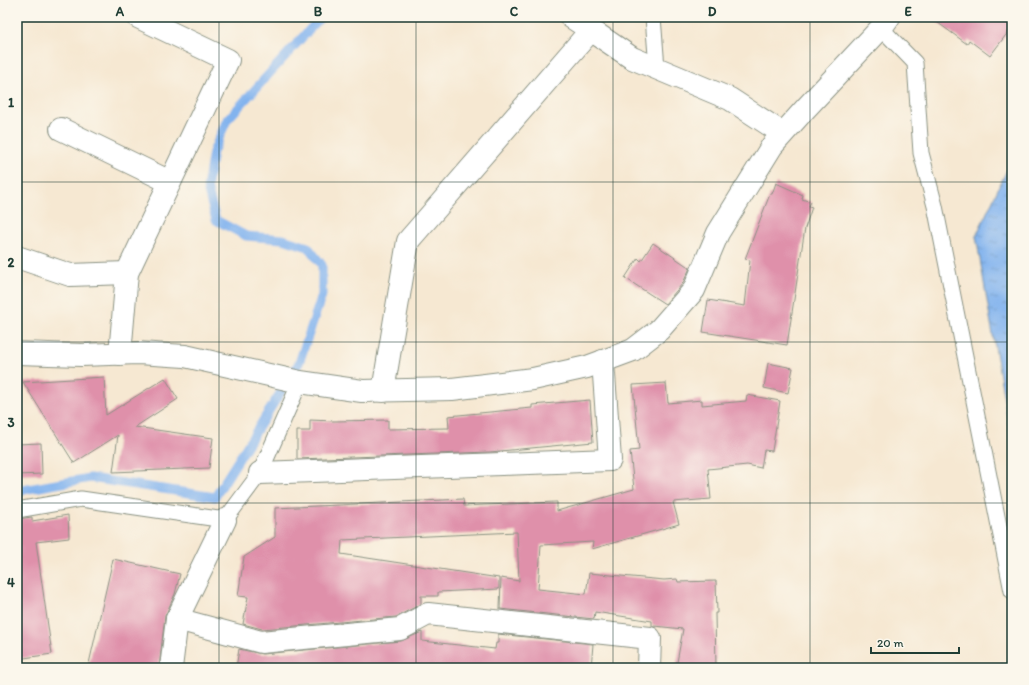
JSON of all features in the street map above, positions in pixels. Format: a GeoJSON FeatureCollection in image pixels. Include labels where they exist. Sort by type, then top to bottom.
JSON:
{"type":"FeatureCollection","features":[{"type":"Feature","properties":{"kind":"street"},"geometry":{"type":"LineString","coordinates":[[120,354],[127,273],[228,60],[138,17]]}},
{"type":"Feature","properties":{"kind":"street"},"geometry":{"type":"LineString","coordinates":[[571,17],[632,58],[730,99],[782,133]]}},
{"type":"Feature","properties":{"kind":"street"},"geometry":{"type":"LineString","coordinates":[[17,353],[185,356],[300,382],[362,391],[383,391],[452,389],[533,379],[587,367],[633,350],[660,330],[694,290],[718,233],[772,146],[782,133],[885,22]]}},
{"type":"Feature","properties":{"kind":"street"},"geometry":{"type":"LineString","coordinates":[[383,391],[408,241],[591,30]]}},
{"type":"Feature","properties":{"kind":"street"},"geometry":{"type":"LineString","coordinates":[[61,130],[170,182]]}},
{"type":"Feature","properties":{"kind":"street"},"geometry":{"type":"LineString","coordinates":[[17,258],[70,275],[127,273]]}},
{"type":"Feature","properties":{"kind":"street"},"geometry":{"type":"LineString","coordinates":[[260,473],[610,460],[603,361]]}},
{"type":"Feature","properties":{"kind":"street"},"geometry":{"type":"LineString","coordinates":[[171,668],[177,619],[225,520]]}},
{"type":"Feature","properties":{"kind":"street"},"geometry":{"type":"LineString","coordinates":[[177,619],[261,642],[400,629],[428,614],[650,638],[649,668]]}},
{"type":"Feature","properties":{"kind":"lane"},"geometry":{"type":"LineString","coordinates":[[653,17],[657,68]]}},
{"type":"Feature","properties":{"kind":"lane"},"geometry":{"type":"LineString","coordinates":[[885,22],[915,63],[921,153],[935,206],[1012,592]]}},
{"type":"Feature","properties":{"kind":"lane"},"geometry":{"type":"LineString","coordinates":[[17,510],[81,499],[225,520],[260,473],[300,382]]}},
{"type":"Feature","properties":{"kind":"water"},"geometry":{"type":"Polygon","coordinates":[[[1012,159],[1012,446],[976,236],[1012,159]]]}},
{"type":"Feature","properties":{"kind":"building"},"geometry":{"type":"Polygon","coordinates":[[[930,17],[1012,17],[1012,27],[990,56],[969,40],[967,44],[930,17]]]}},
{"type":"Feature","properties":{"kind":"building"},"geometry":{"type":"Polygon","coordinates":[[[776,183],[803,195],[802,199],[811,202],[809,206],[812,207],[805,228],[787,345],[703,332],[708,300],[745,306],[750,260],[745,259],[770,194],[772,194],[776,183]]]}},
{"type":"Feature","properties":{"kind":"building"},"geometry":{"type":"Polygon","coordinates":[[[653,243],[690,268],[683,283],[665,304],[625,278],[638,258],[641,261],[653,243]]]}},
{"type":"Feature","properties":{"kind":"building"},"geometry":{"type":"Polygon","coordinates":[[[768,363],[793,368],[788,393],[764,388],[768,363]]]}},
{"type":"Feature","properties":{"kind":"building"},"geometry":{"type":"Polygon","coordinates":[[[104,377],[106,415],[165,378],[178,399],[135,427],[213,438],[209,468],[113,472],[118,435],[74,463],[23,382],[104,377]]]}},
{"type":"Feature","properties":{"kind":"building"},"geometry":{"type":"Polygon","coordinates":[[[666,383],[668,403],[702,400],[702,405],[746,401],[747,395],[780,401],[772,451],[764,450],[761,468],[747,465],[708,469],[711,499],[673,502],[679,524],[592,549],[593,542],[541,545],[538,589],[586,594],[589,573],[664,580],[677,579],[678,582],[716,581],[716,668],[676,668],[683,629],[652,626],[652,621],[595,612],[594,619],[500,609],[501,578],[519,581],[517,532],[342,540],[341,554],[499,578],[499,589],[438,592],[438,596],[421,596],[421,604],[396,617],[262,629],[243,624],[248,597],[238,596],[244,557],[275,537],[275,508],[463,499],[464,506],[557,502],[557,511],[634,489],[630,451],[639,450],[633,385],[666,383]]]}},
{"type":"Feature","properties":{"kind":"building"},"geometry":{"type":"Polygon","coordinates":[[[590,400],[593,442],[490,452],[297,459],[297,431],[310,431],[310,420],[388,420],[388,429],[449,428],[448,416],[532,408],[532,405],[590,400]]]}},
{"type":"Feature","properties":{"kind":"building"},"geometry":{"type":"Polygon","coordinates":[[[41,443],[42,474],[17,475],[17,444],[41,443]]]}},
{"type":"Feature","properties":{"kind":"building"},"geometry":{"type":"Polygon","coordinates":[[[68,515],[69,538],[36,542],[52,654],[17,659],[17,519],[32,517],[32,521],[68,515]]]}},
{"type":"Feature","properties":{"kind":"building"},"geometry":{"type":"Polygon","coordinates":[[[113,559],[180,574],[175,594],[165,616],[159,668],[88,668],[113,559]]]}},
{"type":"Feature","properties":{"kind":"building"},"geometry":{"type":"Polygon","coordinates":[[[422,632],[422,641],[495,649],[496,643],[498,643],[498,634],[593,644],[591,668],[236,668],[239,649],[262,654],[401,641],[422,632]]]}},
{"type":"Feature","properties":{"kind":"waterway"},"geometry":{"type":"LineString","coordinates":[[17,491],[90,478],[215,497],[299,363],[322,295],[322,265],[308,247],[283,239],[246,236],[216,220],[207,188],[213,152],[227,120],[321,17]]}}]}
